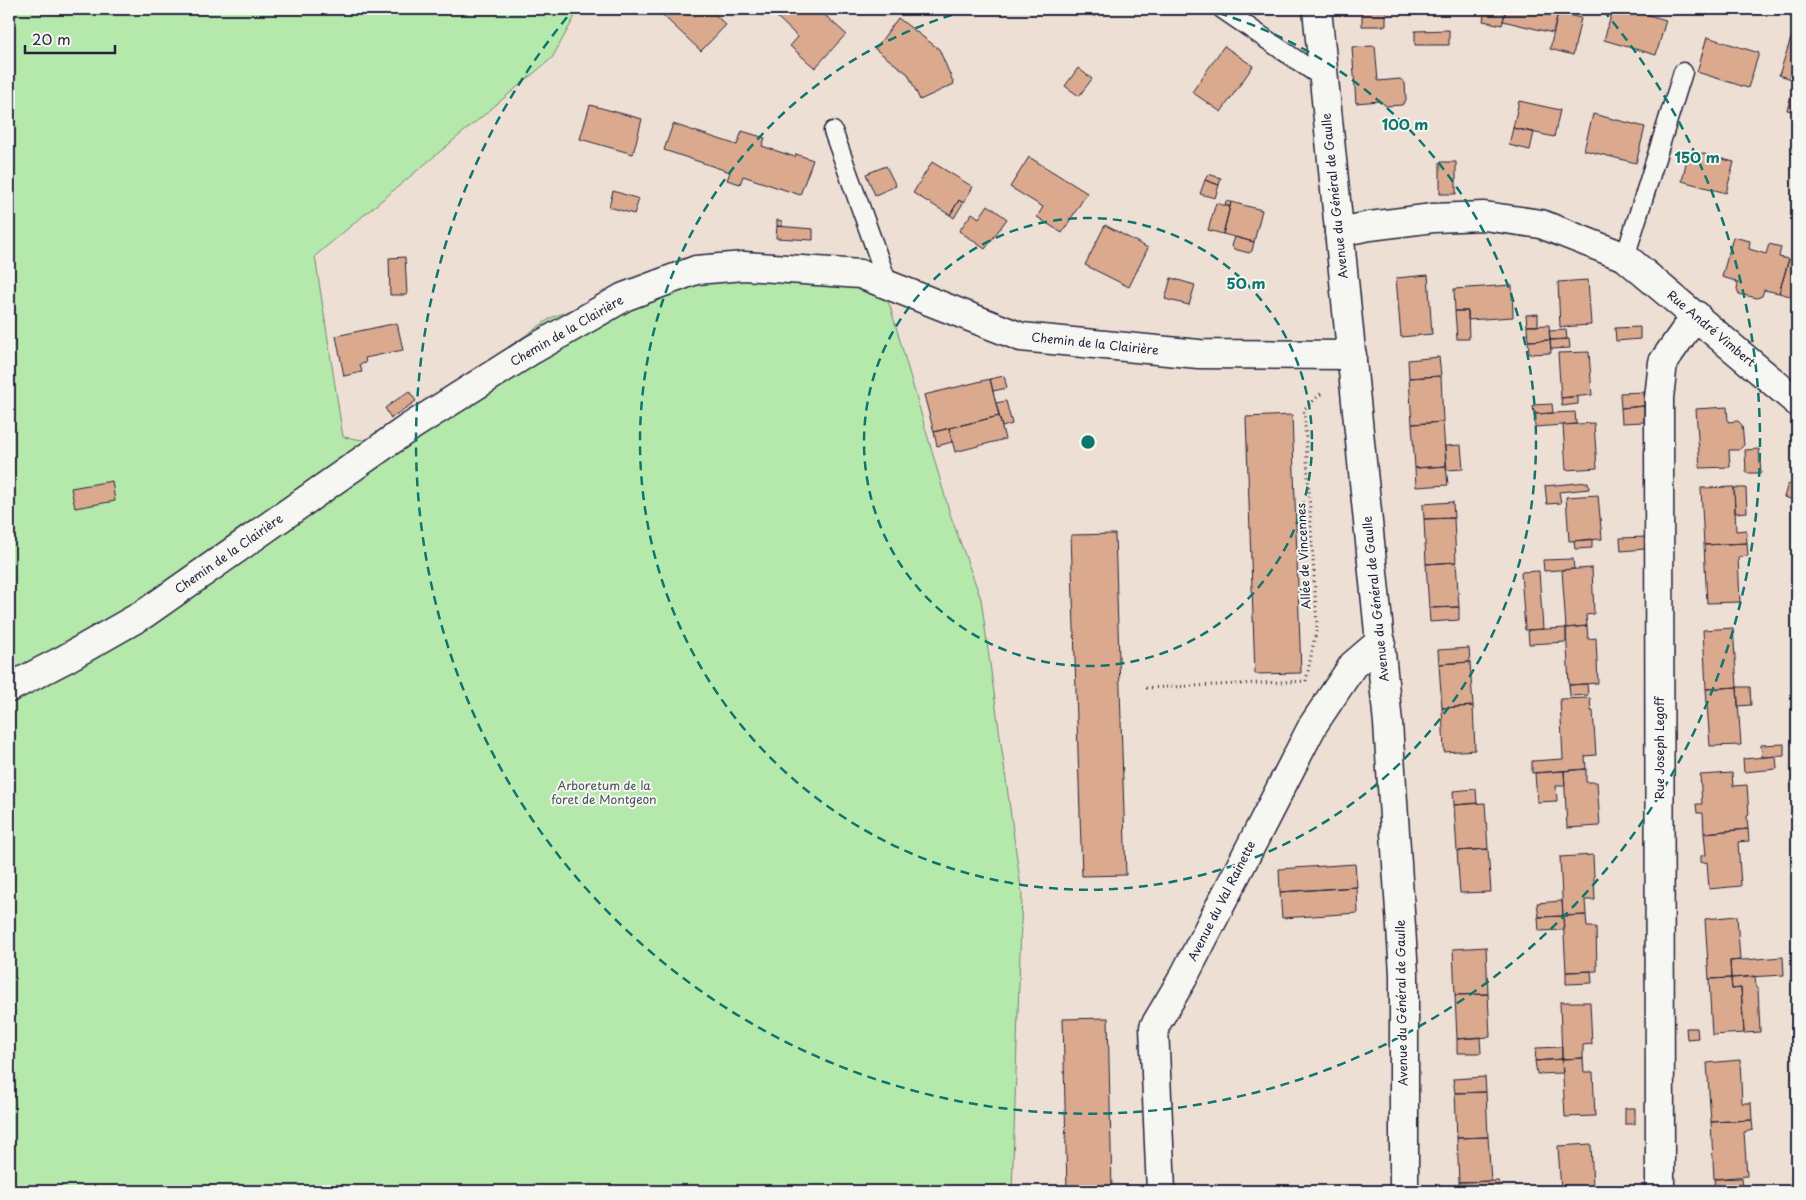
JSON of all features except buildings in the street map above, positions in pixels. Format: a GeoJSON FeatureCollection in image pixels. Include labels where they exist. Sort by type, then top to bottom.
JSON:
{"type":"FeatureCollection","features":[{"type":"Feature","properties":{"kind":"street","name":"Avenue du Général de Gaulle"},"geometry":{"type":"LineString","coordinates":[[1316,9],[1388,723],[1404,974],[1404,1191]]}},
{"type":"Feature","properties":{"kind":"street","name":"Rue André Vimbert"},"geometry":{"type":"LineString","coordinates":[[1339,232],[1434,218],[1484,216],[1540,224],[1625,257],[1797,402]]}},
{"type":"Feature","properties":{"kind":"street","name":"Chemin de la Clairière"},"geometry":{"type":"LineString","coordinates":[[9,688],[144,614],[410,427],[532,350],[624,297],[696,270],[744,266],[860,274],[1021,337],[1200,354],[1352,355]]}},
{"type":"Feature","properties":{"kind":"street","name":"Rue Joseph Legoff"},"geometry":{"type":"LineString","coordinates":[[1660,1191],[1659,398],[1663,362],[1696,315]]}},
{"type":"Feature","properties":{"kind":"street","name":"Avenue du Val Rainette"},"geometry":{"type":"LineString","coordinates":[[1161,1191],[1154,1027],[1183,978],[1313,725],[1353,665],[1381,641]]}},
{"type":"Feature","properties":{"kind":"lane"},"geometry":{"type":"LineString","coordinates":[[1222,9],[1324,78]]}},
{"type":"Feature","properties":{"kind":"lane"},"geometry":{"type":"LineString","coordinates":[[1625,257],[1683,72]]}},
{"type":"Feature","properties":{"kind":"lane"},"geometry":{"type":"LineString","coordinates":[[833,131],[888,284]]}},
{"type":"Feature","properties":{"kind":"path","name":"Allée de Vincennes"},"geometry":{"type":"LineString","coordinates":[[1313,725],[1307,710],[1306,680],[1317,626],[1304,409],[1322,392]]}},
{"type":"Feature","properties":{"kind":"path"},"geometry":{"type":"LineString","coordinates":[[1146,688],[1306,680]]}},
{"type":"Feature","properties":{"kind":"green space","name":"Arboretum de la foret de Montgeon"},"geometry":{"type":"Polygon","coordinates":[[[9,9],[579,9],[552,58],[315,256],[343,437],[370,441],[551,318],[671,268],[737,252],[863,261],[890,306],[950,514],[981,599],[1022,895],[1012,1191],[9,1191],[9,9]]]}}]}
